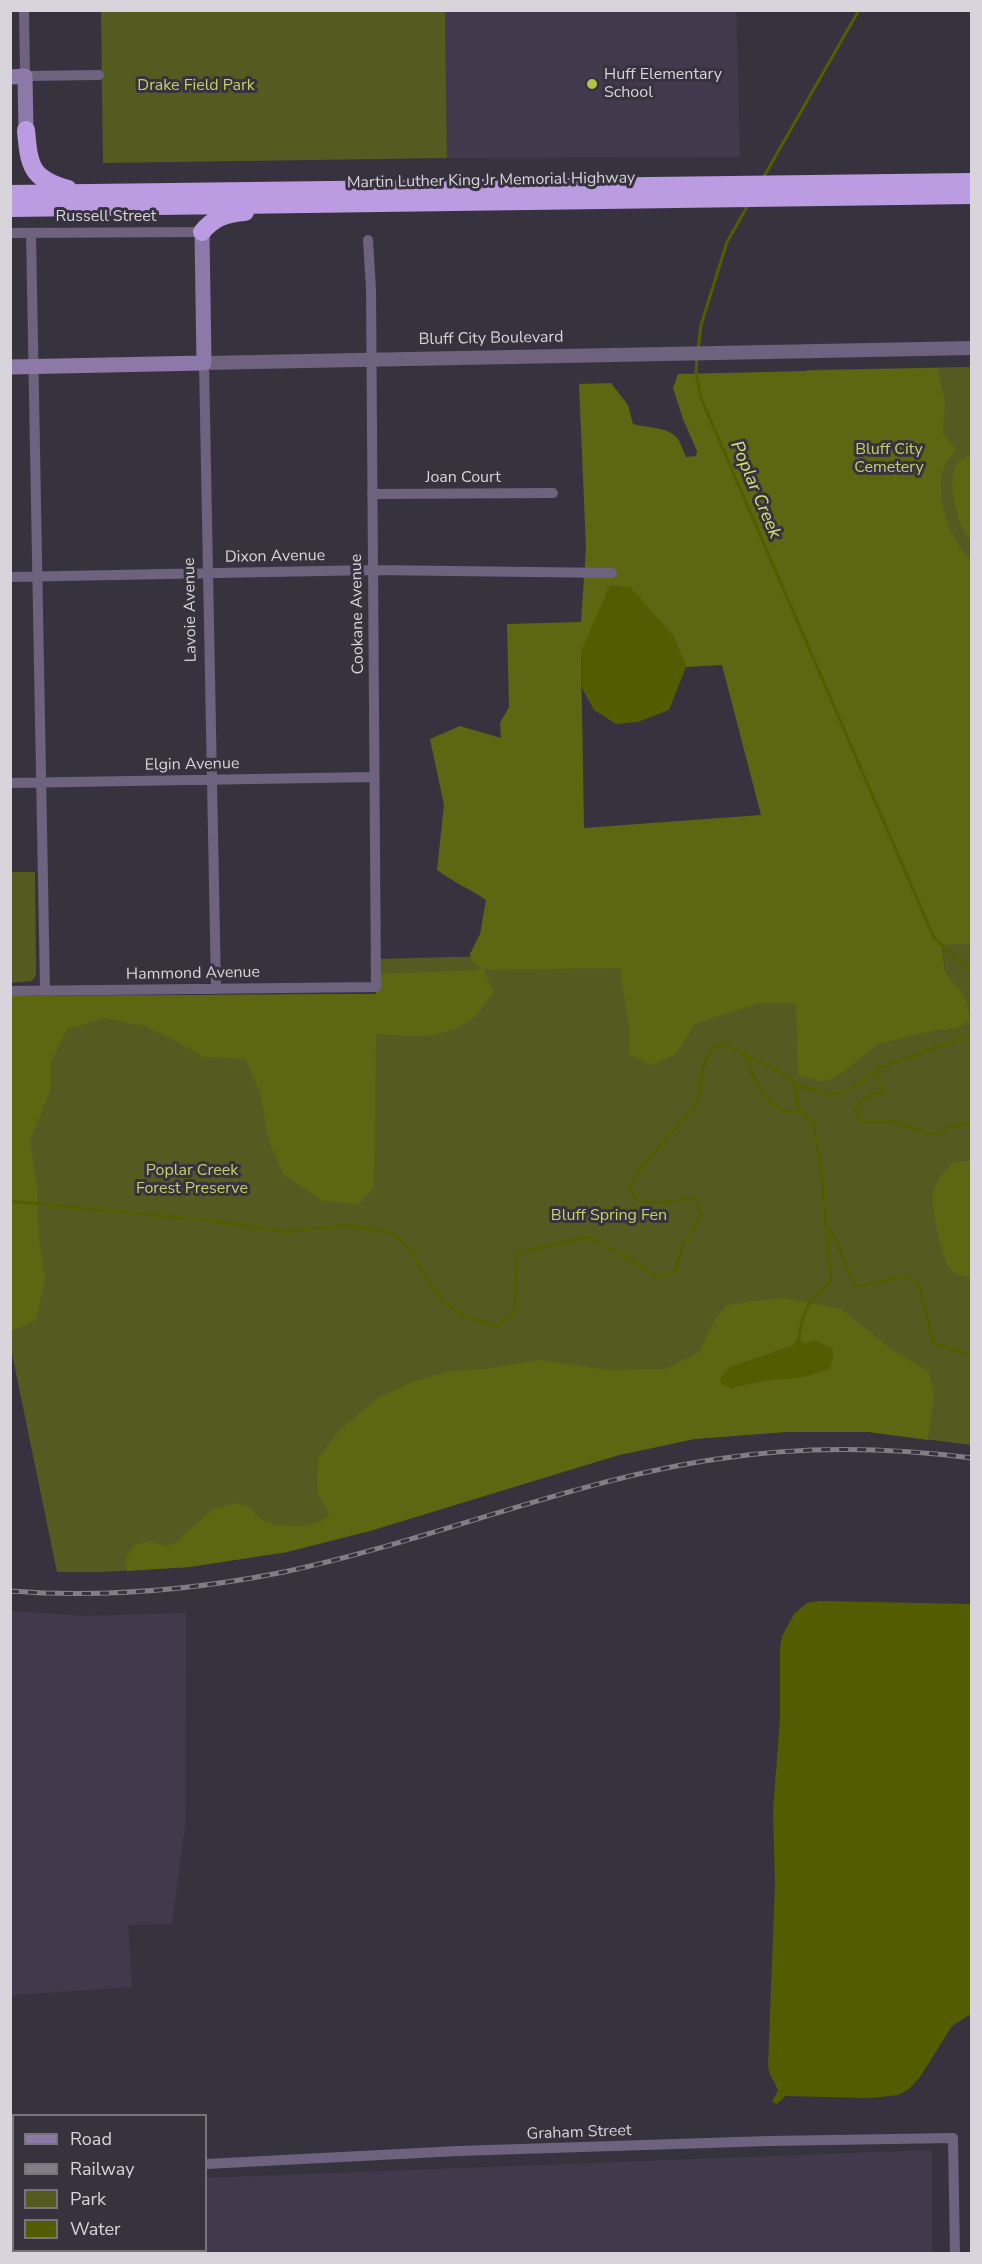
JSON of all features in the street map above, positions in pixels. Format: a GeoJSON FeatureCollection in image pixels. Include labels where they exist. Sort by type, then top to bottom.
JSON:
{"type":"FeatureCollection","features":[{"type":"Feature","properties":{"kind":"highway"},"geometry":{"type":"LineString","coordinates":[[26,130],[29,158],[36,174],[50,184],[81,193]]}},
{"type":"Feature","properties":{"kind":"highway","name":"Martin Luther King Jr Memorial Highway"},"geometry":{"type":"LineString","coordinates":[[10,208],[733,192],[781,185],[972,182]]}},
{"type":"Feature","properties":{"kind":"highway","name":"Martin Luther King Jr Memorial Highway"},"geometry":{"type":"LineString","coordinates":[[10,194],[241,189],[733,192],[767,198],[972,195]]}},
{"type":"Feature","properties":{"kind":"highway"},"geometry":{"type":"LineString","coordinates":[[202,232],[212,221],[230,213],[308,211],[341,202]]}},
{"type":"Feature","properties":{"kind":"main road"},"geometry":{"type":"LineString","coordinates":[[18,76],[26,130]]}},
{"type":"Feature","properties":{"kind":"main road","name":"Lavoie Avenue"},"geometry":{"type":"LineString","coordinates":[[202,232],[204,363]]}},
{"type":"Feature","properties":{"kind":"main road","name":"Bluff City Boulevard"},"geometry":{"type":"LineString","coordinates":[[10,367],[204,363]]}},
{"type":"Feature","properties":{"kind":"street"},"geometry":{"type":"LineString","coordinates":[[24,10],[18,76],[99,75]]}},
{"type":"Feature","properties":{"kind":"street","name":"Russell Street"},"geometry":{"type":"LineString","coordinates":[[10,233],[202,232]]}},
{"type":"Feature","properties":{"kind":"street"},"geometry":{"type":"LineString","coordinates":[[31,233],[45,990]]}},
{"type":"Feature","properties":{"kind":"street","name":"Cookane Avenue"},"geometry":{"type":"LineString","coordinates":[[368,240],[376,987]]}},
{"type":"Feature","properties":{"kind":"street","name":"Bluff City Boulevard"},"geometry":{"type":"LineString","coordinates":[[204,363],[972,348]]}},
{"type":"Feature","properties":{"kind":"street","name":"Lavoie Avenue"},"geometry":{"type":"LineString","coordinates":[[204,363],[216,988]]}},
{"type":"Feature","properties":{"kind":"street","name":"Joan Court"},"geometry":{"type":"LineString","coordinates":[[372,494],[554,493]]}},
{"type":"Feature","properties":{"kind":"street","name":"Dixon Avenue"},"geometry":{"type":"LineString","coordinates":[[10,577],[373,570],[612,573]]}},
{"type":"Feature","properties":{"kind":"street","name":"Elgin Avenue"},"geometry":{"type":"LineString","coordinates":[[10,783],[374,777]]}},
{"type":"Feature","properties":{"kind":"street","name":"Hammond Avenue"},"geometry":{"type":"LineString","coordinates":[[10,991],[376,987]]}},
{"type":"Feature","properties":{"kind":"street","name":"Graham Street"},"geometry":{"type":"LineString","coordinates":[[207,2164],[458,2151],[953,2138],[955,2253]]}},
{"type":"Feature","properties":{"kind":"shaded area","name":"Huff Elementary School"},"geometry":{"type":"Polygon","coordinates":[[[445,11],[736,11],[740,157],[447,158],[445,11]]]}},
{"type":"Feature","properties":{"kind":"shaded area"},"geometry":{"type":"Polygon","coordinates":[[[11,1611],[85,1616],[186,1613],[185,1826],[172,1924],[128,1925],[132,1987],[11,1995],[11,1611]]]}},
{"type":"Feature","properties":{"kind":"shaded area"},"geometry":{"type":"Polygon","coordinates":[[[932,2150],[932,2253],[11,2253],[11,2185],[12,2252],[207,2252],[207,2178],[932,2150]]]}},
{"type":"Feature","properties":{"kind":"green space","name":"Drake Field Park"},"geometry":{"type":"Polygon","coordinates":[[[101,11],[445,11],[447,158],[103,163],[101,11]]]}},
{"type":"Feature","properties":{"kind":"green space"},"geometry":{"type":"Polygon","coordinates":[[[971,367],[971,1445],[869,1432],[785,1432],[694,1439],[619,1455],[287,1552],[189,1567],[57,1572],[11,1349],[10,996],[376,994],[376,959],[795,948],[847,1070],[877,1045],[934,1031],[956,1029],[961,991],[945,971],[942,944],[806,370],[971,367]]]}},
{"type":"Feature","properties":{"kind":"green space","name":"Bluff City Cemetery"},"geometry":{"type":"Polygon","coordinates":[[[937,368],[945,402],[943,433],[956,449],[945,464],[942,476],[942,502],[945,516],[956,541],[972,561],[971,944],[942,945],[945,971],[961,991],[967,1004],[970,1020],[956,1029],[934,1031],[877,1045],[847,1070],[824,1082],[798,1075],[796,1003],[759,1003],[695,1024],[676,1054],[651,1065],[629,1054],[629,1027],[620,968],[484,970],[494,992],[476,1015],[462,1025],[450,1031],[426,1036],[376,1034],[374,1187],[359,1204],[323,1201],[283,1174],[268,1138],[260,1092],[245,1059],[203,1057],[145,1026],[105,1018],[66,1030],[51,1063],[51,1089],[30,1140],[37,1189],[39,1241],[45,1278],[36,1320],[11,1331],[10,996],[376,994],[376,974],[479,970],[479,966],[472,961],[470,954],[480,934],[486,900],[437,870],[444,805],[430,739],[460,726],[501,738],[500,723],[509,707],[507,624],[581,622],[586,548],[579,384],[611,383],[628,405],[633,424],[668,431],[678,439],[686,457],[696,456],[697,451],[673,388],[678,374],[937,368]],[[672,634],[581,651],[584,828],[761,815],[722,665],[686,667],[672,634]]]}},
{"type":"Feature","properties":{"kind":"green space"},"geometry":{"type":"Polygon","coordinates":[[[971,456],[971,540],[958,515],[952,481],[957,464],[971,456]]]}},
{"type":"Feature","properties":{"kind":"green space"},"geometry":{"type":"Polygon","coordinates":[[[11,872],[35,872],[36,976],[32,981],[11,983],[11,872]]]}},
{"type":"Feature","properties":{"kind":"green space"},"geometry":{"type":"Polygon","coordinates":[[[972,1161],[971,1277],[955,1273],[947,1263],[937,1231],[933,1192],[950,1165],[954,1162],[972,1161]]]}},
{"type":"Feature","properties":{"kind":"green space"},"geometry":{"type":"Polygon","coordinates":[[[783,1298],[841,1309],[892,1350],[929,1372],[934,1394],[928,1440],[869,1432],[785,1432],[694,1439],[619,1455],[370,1531],[287,1552],[189,1567],[127,1571],[126,1558],[135,1545],[151,1541],[165,1546],[175,1543],[213,1509],[235,1503],[250,1507],[260,1519],[275,1525],[299,1526],[321,1522],[329,1514],[317,1492],[318,1459],[339,1430],[378,1398],[412,1382],[450,1371],[486,1369],[540,1360],[609,1370],[666,1369],[700,1352],[712,1324],[726,1306],[783,1298]],[[799,1337],[793,1345],[730,1367],[731,1388],[830,1368],[833,1349],[814,1340],[804,1344],[799,1337]]]}},
{"type":"Feature","properties":{"kind":"water"},"geometry":{"type":"Polygon","coordinates":[[[610,585],[630,587],[672,634],[686,667],[669,710],[638,722],[616,724],[594,710],[582,688],[581,651],[610,585]]]}},
{"type":"Feature","properties":{"kind":"water"},"geometry":{"type":"Polygon","coordinates":[[[799,1337],[804,1344],[814,1340],[833,1349],[830,1369],[800,1378],[761,1381],[731,1388],[721,1384],[720,1378],[730,1367],[793,1346],[799,1337]]]}},
{"type":"Feature","properties":{"kind":"water"},"geometry":{"type":"Polygon","coordinates":[[[820,1601],[971,1604],[971,2014],[952,2026],[920,2077],[909,2089],[898,2095],[871,2098],[785,2096],[777,2104],[772,2102],[778,2090],[768,2067],[775,1883],[773,1811],[780,1719],[780,1648],[782,1636],[794,1614],[807,1603],[820,1601]]]}},
{"type":"Feature","properties":{"kind":"waterway","name":"Poplar Creek"},"geometry":{"type":"LineString","coordinates":[[763,178],[859,10]]}},
{"type":"Feature","properties":{"kind":"waterway","name":"Poplar Creek"},"geometry":{"type":"LineString","coordinates":[[698,350],[701,325],[727,242],[748,205]]}},
{"type":"Feature","properties":{"kind":"waterway","name":"Poplar Creek"},"geometry":{"type":"LineString","coordinates":[[697,357],[696,372],[701,398],[934,938],[972,973]]}},
{"type":"Feature","properties":{"kind":"waterway","name":"Poplar Creek"},"geometry":{"type":"LineString","coordinates":[[10,1201],[224,1222],[286,1232],[347,1225],[392,1233],[412,1252],[442,1301],[466,1317],[497,1326],[514,1313],[517,1253],[588,1237],[660,1278],[675,1272],[683,1244],[701,1216],[697,1198],[654,1203],[637,1200],[629,1187],[639,1170],[697,1104],[703,1068],[710,1050],[723,1044],[786,1075],[795,1085],[836,1095],[857,1085],[882,1067],[972,1034]]}},
{"type":"Feature","properties":{"kind":"waterway","name":"Poplar Creek"},"geometry":{"type":"LineString","coordinates":[[744,1056],[759,1086],[774,1105],[788,1111],[801,1112]]}},
{"type":"Feature","properties":{"kind":"waterway"},"geometry":{"type":"LineString","coordinates":[[875,1073],[884,1092],[867,1097],[858,1105],[855,1109],[861,1122],[892,1122],[931,1134],[937,1134],[948,1127],[972,1123]]}},
{"type":"Feature","properties":{"kind":"waterway"},"geometry":{"type":"LineString","coordinates":[[795,1086],[799,1106],[804,1114],[813,1121],[821,1169],[831,1281],[809,1305],[803,1318],[799,1337]]}},
{"type":"Feature","properties":{"kind":"waterway"},"geometry":{"type":"LineString","coordinates":[[827,1226],[857,1287],[905,1276],[919,1284],[933,1343],[961,1353],[972,1352]]}},
{"type":"Feature","properties":{"kind":"railway"},"geometry":{"type":"LineString","coordinates":[[10,1591],[79,1594],[148,1591],[216,1584],[284,1572],[392,1544],[553,1496],[662,1469],[717,1459],[812,1450],[876,1450],[972,1458]]}},
{"type":"Feature","properties":{"kind":"place","name":"Huff Elementary School"},"geometry":{"type":"Point","coordinates":[592,84]}},
{"type":"Feature","properties":{"kind":"park label","name":"Poplar Creek Forest Preserve"},"geometry":{"type":"Point","coordinates":[192,1180]}},
{"type":"Feature","properties":{"kind":"park label","name":"Bluff Spring Fen"},"geometry":{"type":"Point","coordinates":[609,1216]}}]}
